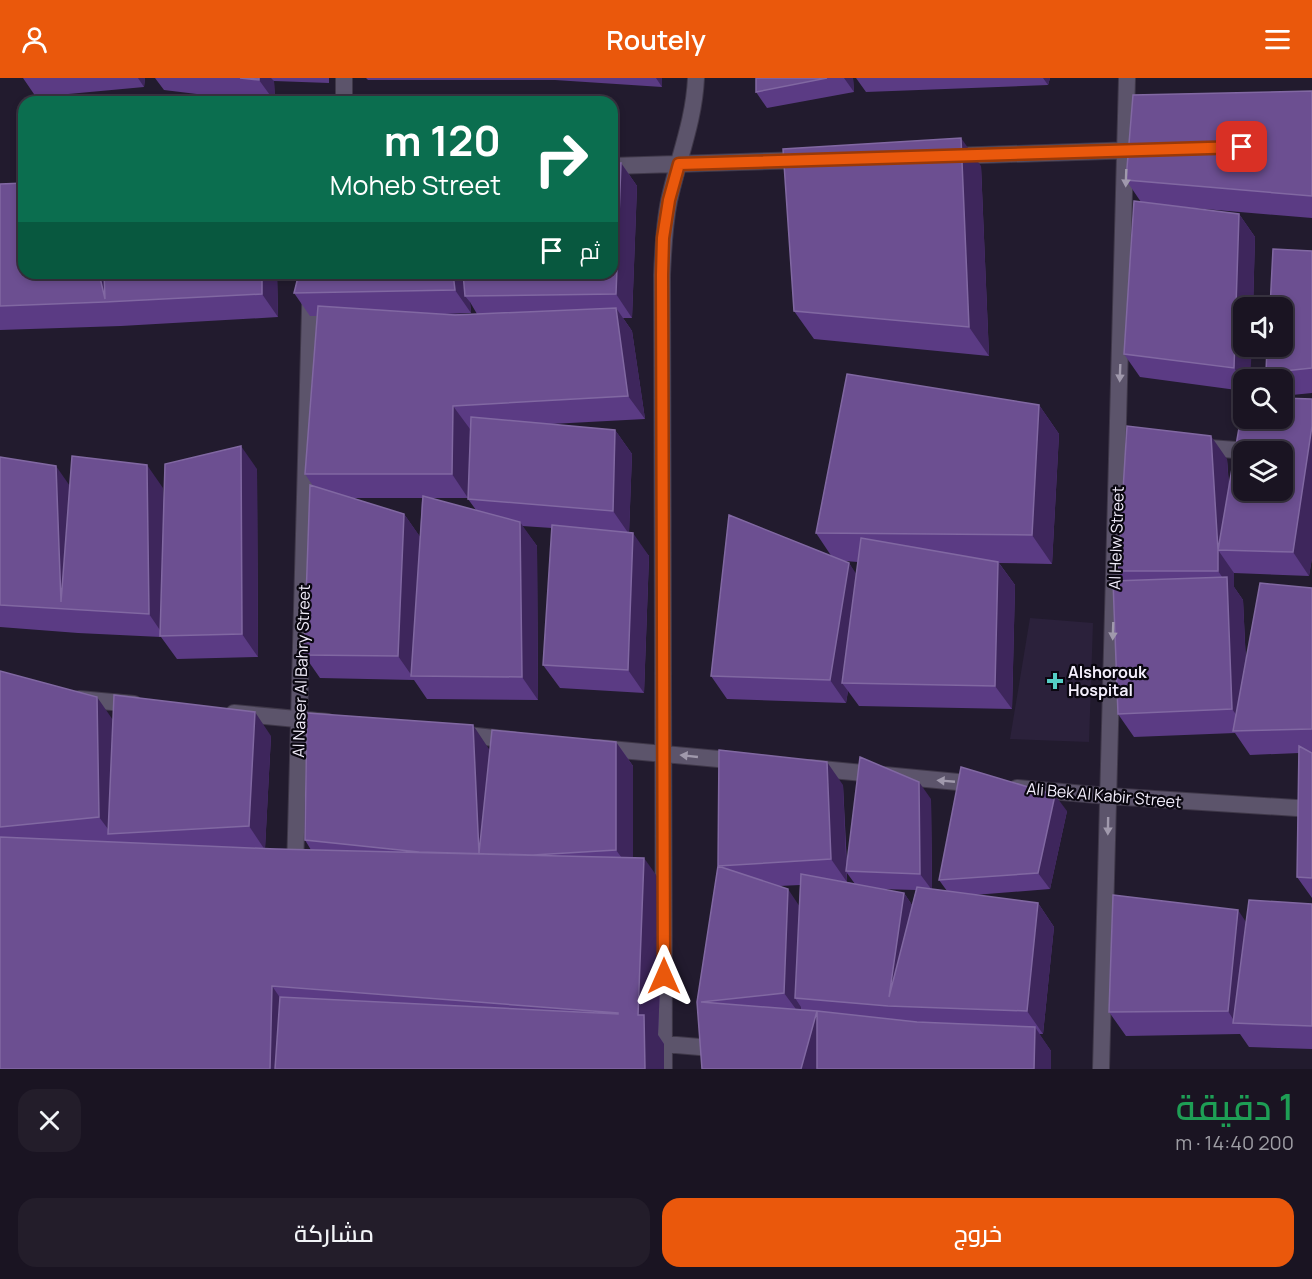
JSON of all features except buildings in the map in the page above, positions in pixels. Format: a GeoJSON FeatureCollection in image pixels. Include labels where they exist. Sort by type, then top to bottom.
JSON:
{"type":"FeatureCollection","features":[{"type":"Feature","properties":{"kind":"street"},"geometry":{"type":"LineString","coordinates":[[344,78],[344,96]]}},
{"type":"Feature","properties":{"kind":"street"},"geometry":{"type":"LineString","coordinates":[[664,1069],[663,238],[669,200],[689,129],[696,94],[696,78]]}},
{"type":"Feature","properties":{"kind":"street","name":"Al Helw Street"},"geometry":{"type":"LineString","coordinates":[[1101,1069],[1108,796],[1124,442],[1127,78]]}},
{"type":"Feature","properties":{"kind":"street"},"geometry":{"type":"LineString","coordinates":[[938,156],[1150,150]]}},
{"type":"Feature","properties":{"kind":"street"},"geometry":{"type":"LineString","coordinates":[[618,166],[820,160]]}},
{"type":"Feature","properties":{"kind":"street","name":"Al Naser Al Bahry Street"},"geometry":{"type":"LineString","coordinates":[[295,889],[311,279]]}},
{"type":"Feature","properties":{"kind":"street"},"geometry":{"type":"LineString","coordinates":[[1185,446],[1233,450]]}},
{"type":"Feature","properties":{"kind":"street"},"geometry":{"type":"LineString","coordinates":[[68,698],[149,705]]}},
{"type":"Feature","properties":{"kind":"street"},"geometry":{"type":"LineString","coordinates":[[218,712],[346,724]]}},
{"type":"Feature","properties":{"kind":"street"},"geometry":{"type":"LineString","coordinates":[[440,733],[534,742]]}},
{"type":"Feature","properties":{"kind":"street"},"geometry":{"type":"LineString","coordinates":[[581,746],[756,763]]}},
{"type":"Feature","properties":{"kind":"street","name":"Ali Bek Al Kabir Street"},"geometry":{"type":"LineString","coordinates":[[790,766],[1108,796],[1312,809]]}},
{"type":"Feature","properties":{"kind":"street"},"geometry":{"type":"LineString","coordinates":[[634,1041],[735,1050]]}},
{"type":"Feature","properties":{"kind":"shaded area","name":"Alshorouk Hospital"},"geometry":{"type":"Polygon","coordinates":[[[1030,618],[1093,623],[1089,742],[1010,739],[1030,618]]]}},
{"type":"Feature","properties":{"kind":"place","name":"Alshorouk Hospital"},"geometry":{"type":"Point","coordinates":[1055,681]}},
{"type":"Feature","properties":{"kind":"route"},"geometry":{"type":"LineString","coordinates":[[664,976],[662,275],[663,238],[669,200],[679,164],[1242,147]]}}]}
